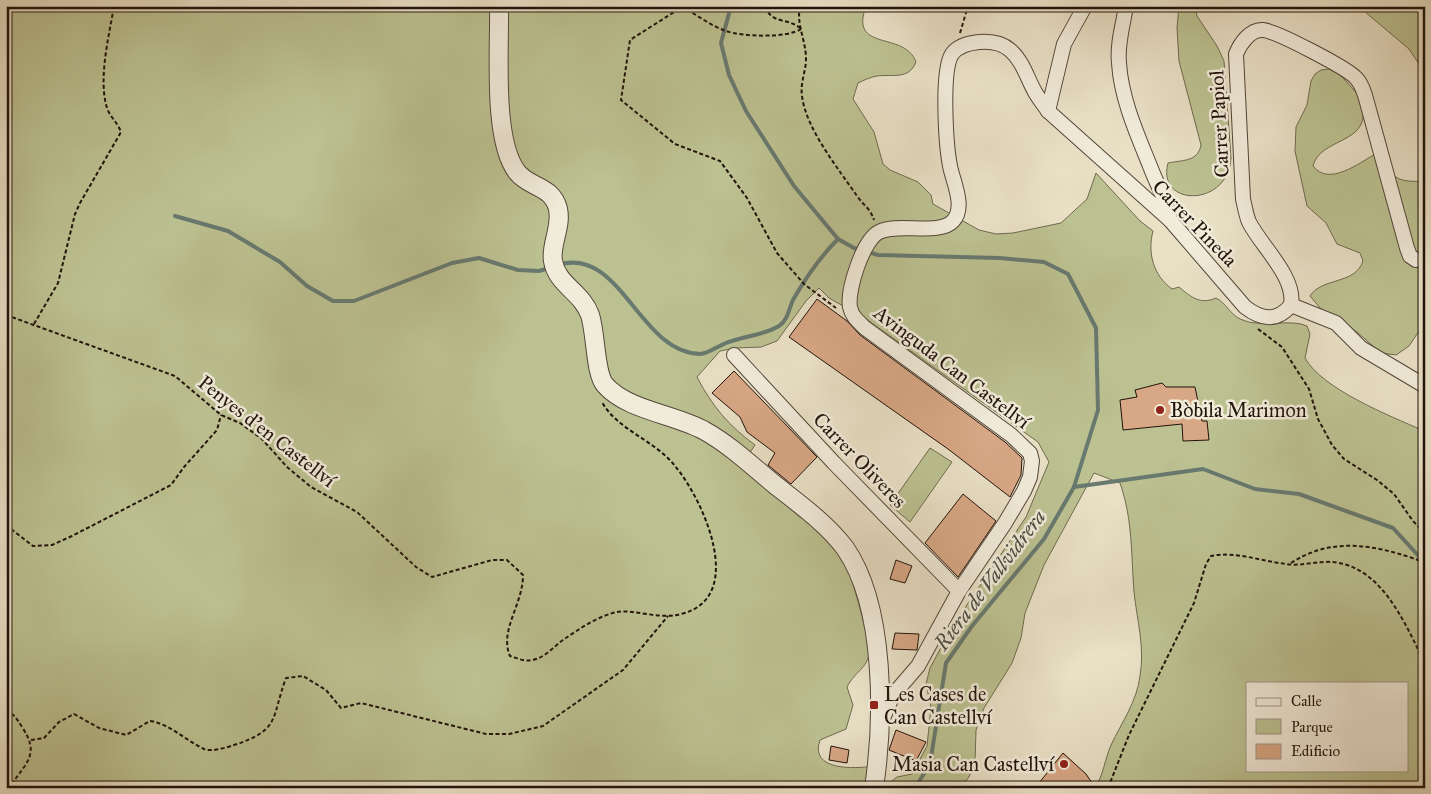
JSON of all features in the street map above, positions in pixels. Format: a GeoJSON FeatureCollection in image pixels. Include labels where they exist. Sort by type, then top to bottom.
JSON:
{"type":"FeatureCollection","features":[{"type":"Feature","properties":{"kind":"street"},"geometry":{"type":"LineString","coordinates":[[499,6],[500,110],[507,155],[517,173],[550,193],[556,202],[559,224],[554,266],[582,299],[590,314],[603,383],[615,395],[702,429],[722,441],[834,536],[845,549],[855,569],[868,605],[873,627],[880,683],[881,723],[875,783]]}},
{"type":"Feature","properties":{"kind":"street"},"geometry":{"type":"LineString","coordinates":[[1048,111],[1064,44],[1085,6]]}},
{"type":"Feature","properties":{"kind":"street"},"geometry":{"type":"LineString","coordinates":[[1126,6],[1118,62],[1121,82],[1150,168],[1168,207],[1170,220]]}},
{"type":"Feature","properties":{"kind":"street","name":"Carrer Papiol"},"geometry":{"type":"LineString","coordinates":[[1291,305],[1292,296],[1288,282],[1249,222],[1243,199],[1236,54],[1245,39],[1257,32],[1263,30],[1273,33],[1326,60],[1356,78],[1365,95],[1407,248],[1410,256],[1416,260]]}},
{"type":"Feature","properties":{"kind":"street","name":"Carrer Pineda"},"geometry":{"type":"LineString","coordinates":[[961,46],[989,42],[1011,50],[1048,111],[1170,220],[1245,307],[1254,314],[1265,318],[1273,318],[1291,305]]}},
{"type":"Feature","properties":{"kind":"street"},"geometry":{"type":"LineString","coordinates":[[878,232],[896,228],[940,226],[953,221],[956,215],[958,203],[948,154],[946,82],[947,65],[952,54],[961,46]]}},
{"type":"Feature","properties":{"kind":"street","name":"Avinguda Can Castellví"},"geometry":{"type":"LineString","coordinates":[[878,232],[867,244],[849,298],[854,318],[1012,435],[1031,456],[1030,477],[1015,507],[959,591],[910,677],[889,702],[881,723]]}},
{"type":"Feature","properties":{"kind":"street"},"geometry":{"type":"LineString","coordinates":[[1291,305],[1336,323],[1361,348],[1425,386]]}},
{"type":"Feature","properties":{"kind":"street","name":"Carrer Oliveres"},"geometry":{"type":"LineString","coordinates":[[734,356],[834,463],[959,591]]}},
{"type":"Feature","properties":{"kind":"street"},"geometry":{"type":"LineString","coordinates":[[880,683],[900,681],[910,677]]}},
{"type":"Feature","properties":{"kind":"street"},"geometry":{"type":"LineString","coordinates":[[880,683],[890,690],[899,688]]}},
{"type":"Feature","properties":{"kind":"path"},"geometry":{"type":"LineString","coordinates":[[34,324],[58,283],[75,214],[121,132],[108,110],[105,90],[105,66],[114,6]]}},
{"type":"Feature","properties":{"kind":"path"},"geometry":{"type":"LineString","coordinates":[[769,6],[768,12],[774,19],[793,22],[801,29]]}},
{"type":"Feature","properties":{"kind":"path"},"geometry":{"type":"LineString","coordinates":[[800,6],[798,15],[806,58],[802,96],[808,122],[861,202],[871,210],[878,232]]}},
{"type":"Feature","properties":{"kind":"path"},"geometry":{"type":"LineString","coordinates":[[961,46],[961,29],[968,6]]}},
{"type":"Feature","properties":{"kind":"path"},"geometry":{"type":"LineString","coordinates":[[801,29],[794,34],[780,36],[726,32],[682,7],[630,40],[621,100],[675,144],[720,161],[742,190],[777,254],[812,290],[854,318]]}},
{"type":"Feature","properties":{"kind":"path","name":"Penyes d'en Castellví"},"geometry":{"type":"LineString","coordinates":[[6,315],[175,376],[221,415],[240,423],[262,439],[287,467],[311,487],[357,512],[416,567],[432,576],[492,560],[507,560],[523,575],[523,590],[505,637],[510,656],[533,660],[554,650],[562,641],[602,616],[619,612],[669,616],[682,614],[702,604],[714,588],[717,571],[709,531],[696,498],[675,465],[648,440],[630,430],[607,413],[602,402],[603,383]]}},
{"type":"Feature","properties":{"kind":"path"},"geometry":{"type":"LineString","coordinates":[[1253,325],[1282,347],[1310,389],[1318,419],[1332,445],[1344,459],[1377,480],[1394,494],[1413,521],[1425,533]]}},
{"type":"Feature","properties":{"kind":"path"},"geometry":{"type":"LineString","coordinates":[[6,525],[33,546],[52,545],[72,536],[171,485],[184,467],[217,430],[221,415]]}},
{"type":"Feature","properties":{"kind":"path"},"geometry":{"type":"LineString","coordinates":[[1289,565],[1318,549],[1350,545],[1379,549],[1425,562]]}},
{"type":"Feature","properties":{"kind":"path"},"geometry":{"type":"LineString","coordinates":[[1108,788],[1128,735],[1190,611],[1206,564],[1211,556],[1224,554],[1289,565],[1338,562],[1365,573],[1383,591],[1425,664]]}},
{"type":"Feature","properties":{"kind":"path"},"geometry":{"type":"LineString","coordinates":[[31,740],[44,738],[59,722],[74,714],[99,728],[126,735],[150,721],[163,723],[177,734],[206,750],[223,749],[258,737],[274,720],[286,678],[303,676],[326,690],[341,708],[361,703],[486,734],[509,734],[543,726],[578,704],[623,670],[669,616]]}},
{"type":"Feature","properties":{"kind":"path"},"geometry":{"type":"LineString","coordinates":[[6,710],[13,713],[31,740],[31,756],[11,785],[14,788]]}},
{"type":"Feature","properties":{"kind":"green space"},"geometry":{"type":"Polygon","coordinates":[[[6,6],[866,6],[863,21],[865,30],[871,36],[880,40],[901,46],[910,52],[916,62],[913,68],[905,74],[877,76],[858,83],[853,99],[874,132],[883,164],[890,170],[918,182],[931,195],[933,204],[979,230],[996,234],[1013,233],[1061,223],[1087,199],[1096,173],[1140,221],[1153,231],[1151,248],[1156,271],[1172,289],[1179,287],[1192,297],[1200,300],[1205,301],[1216,298],[1237,317],[1248,322],[1266,324],[1292,323],[1307,326],[1310,334],[1305,358],[1326,380],[1341,391],[1375,409],[1422,430],[1425,429],[1425,788],[1095,788],[1111,745],[1136,694],[1142,655],[1134,592],[1129,524],[1124,497],[1120,483],[1094,473],[1044,565],[1025,613],[1021,638],[1012,663],[984,708],[976,730],[975,762],[969,777],[960,788],[883,788],[897,777],[912,774],[927,746],[931,707],[926,684],[930,668],[952,627],[1026,517],[1049,462],[1038,442],[866,319],[829,298],[819,288],[806,301],[777,341],[761,347],[720,351],[697,377],[722,415],[755,445],[741,466],[800,517],[822,533],[837,548],[849,572],[870,645],[868,659],[847,687],[853,705],[846,729],[820,740],[818,750],[821,758],[835,766],[856,768],[874,766],[869,788],[6,788],[6,6]]]}},
{"type":"Feature","properties":{"kind":"green space"},"geometry":{"type":"Polygon","coordinates":[[[1179,6],[1195,6],[1197,16],[1217,46],[1224,61],[1231,158],[1227,174],[1219,186],[1207,193],[1194,196],[1182,194],[1172,188],[1167,178],[1168,163],[1189,159],[1197,155],[1201,145],[1179,61],[1177,28],[1179,6]]]}},
{"type":"Feature","properties":{"kind":"green space"},"geometry":{"type":"Polygon","coordinates":[[[1358,6],[1425,6],[1425,73],[1409,49],[1358,6]]]}},
{"type":"Feature","properties":{"kind":"green space"},"geometry":{"type":"Polygon","coordinates":[[[1329,69],[1341,76],[1357,93],[1363,109],[1363,120],[1358,129],[1351,135],[1324,150],[1317,157],[1313,166],[1320,172],[1336,174],[1353,167],[1377,153],[1395,177],[1407,181],[1425,181],[1425,322],[1409,346],[1396,355],[1381,353],[1357,332],[1321,309],[1310,296],[1322,286],[1353,274],[1359,269],[1363,261],[1360,253],[1337,244],[1326,223],[1307,206],[1295,151],[1296,127],[1307,105],[1311,81],[1315,74],[1321,70],[1329,69]]]}},
{"type":"Feature","properties":{"kind":"green space"},"geometry":{"type":"Polygon","coordinates":[[[930,448],[952,462],[910,522],[890,505],[930,448]]]}},
{"type":"Feature","properties":{"kind":"building"},"geometry":{"type":"Polygon","coordinates":[[[817,299],[847,321],[860,335],[1005,442],[1022,458],[1021,475],[1010,497],[948,449],[789,337],[817,299]]]}},
{"type":"Feature","properties":{"kind":"building"},"geometry":{"type":"Polygon","coordinates":[[[734,371],[817,457],[791,484],[768,465],[775,453],[747,432],[740,417],[712,393],[734,371]]]}},
{"type":"Feature","properties":{"kind":"building","name":"Bòbila Marimon"},"geometry":{"type":"Polygon","coordinates":[[[1162,383],[1166,387],[1195,387],[1202,421],[1207,421],[1209,440],[1183,441],[1182,424],[1123,430],[1120,400],[1137,397],[1135,390],[1162,383]]]}},
{"type":"Feature","properties":{"kind":"building"},"geometry":{"type":"Polygon","coordinates":[[[963,494],[996,521],[958,577],[925,543],[963,494]]]}},
{"type":"Feature","properties":{"kind":"building"},"geometry":{"type":"Polygon","coordinates":[[[896,560],[912,566],[905,583],[890,579],[896,560]]]}},
{"type":"Feature","properties":{"kind":"building"},"geometry":{"type":"Polygon","coordinates":[[[895,633],[919,634],[917,650],[892,649],[895,633]]]}},
{"type":"Feature","properties":{"kind":"building"},"geometry":{"type":"Polygon","coordinates":[[[896,730],[926,742],[916,761],[889,750],[896,730]]]}},
{"type":"Feature","properties":{"kind":"building"},"geometry":{"type":"Polygon","coordinates":[[[831,746],[849,750],[847,763],[829,760],[831,746]]]}},
{"type":"Feature","properties":{"kind":"building","name":"Masia Can Castellví"},"geometry":{"type":"Polygon","coordinates":[[[1063,753],[1086,774],[1092,783],[1089,788],[1035,788],[1063,753]]]}},
{"type":"Feature","properties":{"kind":"waterway","name":"Riera de Vallvidrera"},"geometry":{"type":"LineString","coordinates":[[731,6],[721,43],[729,75],[746,111],[794,186],[838,239],[854,248],[878,255],[1000,258],[1044,262],[1068,274],[1096,328],[1098,410],[1074,487],[1044,539],[972,626],[946,663],[930,764],[915,788]]}},
{"type":"Feature","properties":{"kind":"waterway"},"geometry":{"type":"LineString","coordinates":[[175,216],[228,231],[280,262],[307,286],[333,301],[354,301],[452,263],[479,258],[518,270],[539,271],[549,268]]}},
{"type":"Feature","properties":{"kind":"waterway"},"geometry":{"type":"LineString","coordinates":[[558,265],[580,263],[598,270],[615,284],[645,321],[661,337],[680,349],[701,354],[728,342],[779,326],[786,317],[793,300],[808,276],[838,239]]}},
{"type":"Feature","properties":{"kind":"waterway"},"geometry":{"type":"LineString","coordinates":[[1074,487],[1203,469],[1255,489],[1299,494],[1393,528],[1425,563]]}},
{"type":"Feature","properties":{"kind":"waterway","name":"Riera de Vallvidrera"},"geometry":{"type":"LineString","coordinates":[[736,788],[750,784],[788,788]]}},
{"type":"Feature","properties":{"kind":"place","name":"Bòbila Marimon"},"geometry":{"type":"Point","coordinates":[1160,410]}},
{"type":"Feature","properties":{"kind":"place","name":"Les Cases de Can Castellví"},"geometry":{"type":"Point","coordinates":[874,705]}},
{"type":"Feature","properties":{"kind":"place","name":"Masia Can Castellví"},"geometry":{"type":"Point","coordinates":[1064,764]}}]}
